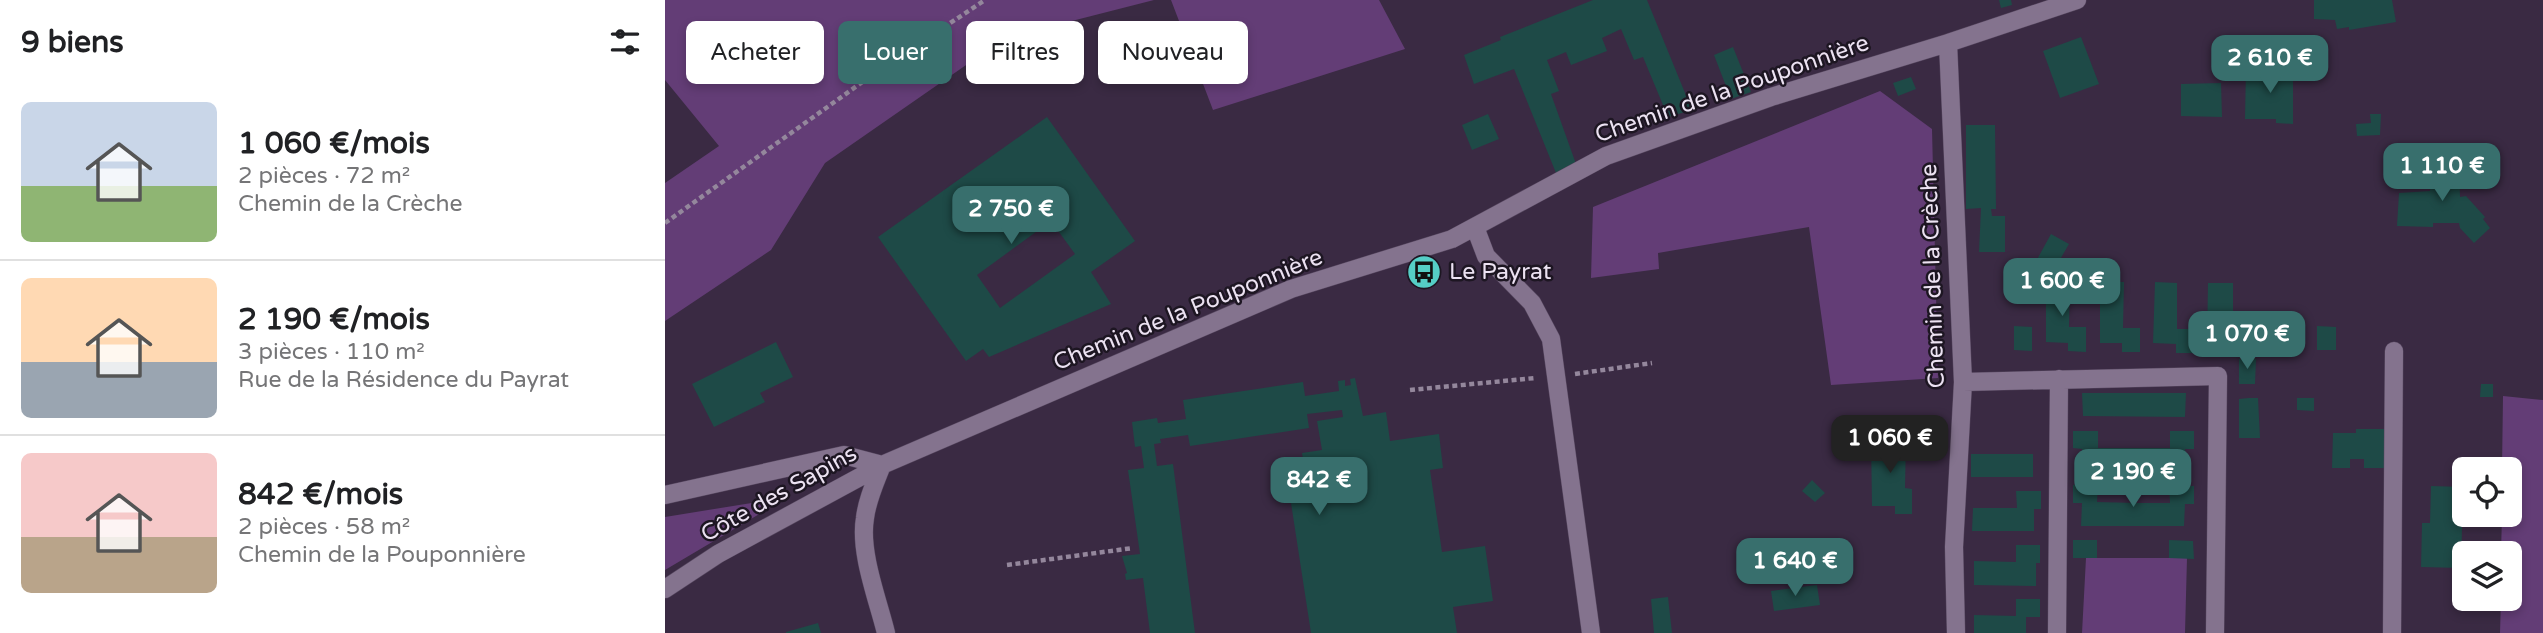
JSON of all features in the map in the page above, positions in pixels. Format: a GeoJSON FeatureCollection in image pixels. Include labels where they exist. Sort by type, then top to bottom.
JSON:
{"type":"FeatureCollection","features":[{"type":"Feature","properties":{"kind":"street","name":"Chemin de la Pouponnière"},"geometry":{"type":"LineString","coordinates":[[882,466],[1291,289],[1452,239],[1606,156],[1771,97],[2077,0]]}},
{"type":"Feature","properties":{"kind":"street","name":"Chemin de la Crèche"},"geometry":{"type":"LineString","coordinates":[[1948,43],[1963,382],[1954,547],[1956,633]]}},
{"type":"Feature","properties":{"kind":"street"},"geometry":{"type":"LineString","coordinates":[[1475,227],[1486,256],[1532,303],[1551,339],[1591,633]]}},
{"type":"Feature","properties":{"kind":"street"},"geometry":{"type":"LineString","coordinates":[[2392,633],[2395,351]]}},
{"type":"Feature","properties":{"kind":"street"},"geometry":{"type":"LineString","coordinates":[[1963,382],[2218,376],[2215,633]]}},
{"type":"Feature","properties":{"kind":"street"},"geometry":{"type":"LineString","coordinates":[[2057,633],[2059,379]]}},
{"type":"Feature","properties":{"kind":"street"},"geometry":{"type":"LineString","coordinates":[[665,495],[844,456],[882,466],[871,490],[864,520],[866,550],[886,633]]}},
{"type":"Feature","properties":{"kind":"street","name":"Côte des Sapins"},"geometry":{"type":"LineString","coordinates":[[665,589],[718,554],[882,466]]}},
{"type":"Feature","properties":{"kind":"path"},"geometry":{"type":"LineString","coordinates":[[665,223],[875,73],[985,0]]}},
{"type":"Feature","properties":{"kind":"path"},"geometry":{"type":"LineString","coordinates":[[1007,565],[1133,548]]}},
{"type":"Feature","properties":{"kind":"shaded area"},"geometry":{"type":"Polygon","coordinates":[[[665,0],[1154,0],[1072,21],[966,21],[966,65],[952,75],[952,21],[838,21],[838,84],[939,84],[825,163],[771,250],[665,321],[665,183],[719,146],[665,80],[665,0]]]}},
{"type":"Feature","properties":{"kind":"shaded area"},"geometry":{"type":"Polygon","coordinates":[[[1171,0],[1379,0],[1405,49],[1213,110],[1203,84],[1248,84],[1248,21],[1179,21],[1171,0]]]}},
{"type":"Feature","properties":{"kind":"shaded area"},"geometry":{"type":"Polygon","coordinates":[[[1880,91],[1932,129],[1938,378],[1831,385],[1809,227],[1658,253],[1659,269],[1591,278],[1593,207],[1880,91]]]}},
{"type":"Feature","properties":{"kind":"shaded area"},"geometry":{"type":"Polygon","coordinates":[[[2503,396],[2543,400],[2543,633],[2500,633],[2501,611],[2522,611],[2522,541],[2501,541],[2502,527],[2522,527],[2522,457],[2502,457],[2503,396]]]}},
{"type":"Feature","properties":{"kind":"shaded area"},"geometry":{"type":"Polygon","coordinates":[[[788,497],[665,570],[665,517],[788,497]]]}},
{"type":"Feature","properties":{"kind":"shaded area"},"geometry":{"type":"Polygon","coordinates":[[[2086,558],[2187,558],[2185,633],[2082,633],[2086,558]]]}},
{"type":"Feature","properties":{"kind":"building"},"geometry":{"type":"Polygon","coordinates":[[[1593,0],[1647,0],[1692,110],[1668,117],[1643,57],[1634,60],[1621,29],[1602,38],[1607,51],[1571,65],[1566,52],[1547,60],[1559,91],[1551,94],[1576,164],[1556,173],[1514,69],[1474,84],[1464,55],[1501,40],[1500,37],[1593,0]]]}},
{"type":"Feature","properties":{"kind":"building"},"geometry":{"type":"Polygon","coordinates":[[[1999,0],[2011,0],[2012,5],[2001,8],[1999,0]]]}},
{"type":"Feature","properties":{"kind":"building"},"geometry":{"type":"Polygon","coordinates":[[[2314,0],[2392,0],[2396,22],[2349,30],[2349,27],[2337,29],[2335,20],[2314,19],[2314,0]]]}},
{"type":"Feature","properties":{"kind":"building"},"geometry":{"type":"Polygon","coordinates":[[[2081,37],[2099,84],[2060,98],[2043,51],[2081,37]]]}},
{"type":"Feature","properties":{"kind":"building"},"geometry":{"type":"Polygon","coordinates":[[[1733,47],[1751,92],[1731,99],[1714,55],[1733,47]]]}},
{"type":"Feature","properties":{"kind":"building"},"geometry":{"type":"Polygon","coordinates":[[[2246,68],[2293,69],[2293,124],[2276,123],[2276,119],[2245,119],[2246,68]]]}},
{"type":"Feature","properties":{"kind":"building"},"geometry":{"type":"Polygon","coordinates":[[[1911,77],[1916,89],[1898,96],[1893,83],[1911,77]]]}},
{"type":"Feature","properties":{"kind":"building"},"geometry":{"type":"Polygon","coordinates":[[[2221,83],[2222,117],[2181,116],[2181,84],[2221,83]]]}},
{"type":"Feature","properties":{"kind":"building"},"geometry":{"type":"Polygon","coordinates":[[[1488,114],[1499,139],[1472,150],[1462,125],[1488,114]]]}},
{"type":"Feature","properties":{"kind":"building"},"geometry":{"type":"Polygon","coordinates":[[[2370,114],[2381,114],[2380,135],[2357,136],[2356,124],[2371,123],[2370,114]]]}},
{"type":"Feature","properties":{"kind":"building"},"geometry":{"type":"Polygon","coordinates":[[[1047,117],[1135,241],[1091,272],[1111,304],[989,357],[983,349],[966,361],[878,237],[1047,117]],[[1051,221],[977,275],[1000,308],[1075,254],[1051,221]]]}},
{"type":"Feature","properties":{"kind":"building"},"geometry":{"type":"Polygon","coordinates":[[[1966,125],[1995,125],[1996,209],[1991,209],[1992,216],[2005,216],[2005,252],[1979,252],[1981,208],[1966,209],[1966,125]]]}},
{"type":"Feature","properties":{"kind":"building"},"geometry":{"type":"Polygon","coordinates":[[[2459,157],[2460,197],[2466,196],[2485,217],[2483,219],[2490,228],[2474,243],[2460,228],[2459,223],[2433,223],[2433,227],[2397,226],[2399,193],[2430,191],[2432,158],[2459,157]]]}},
{"type":"Feature","properties":{"kind":"building"},"geometry":{"type":"Polygon","coordinates":[[[2051,234],[2069,244],[2051,275],[2034,265],[2051,234]]]}},
{"type":"Feature","properties":{"kind":"building"},"geometry":{"type":"Polygon","coordinates":[[[2046,281],[2070,281],[2069,327],[2086,327],[2086,352],[2068,351],[2068,343],[2046,342],[2046,281]]]}},
{"type":"Feature","properties":{"kind":"building"},"geometry":{"type":"Polygon","coordinates":[[[2100,281],[2124,282],[2123,328],[2140,328],[2140,352],[2122,352],[2122,343],[2100,343],[2100,281]]]}},
{"type":"Feature","properties":{"kind":"building"},"geometry":{"type":"Polygon","coordinates":[[[2155,282],[2177,283],[2177,329],[2194,329],[2193,353],[2176,353],[2176,344],[2153,343],[2155,282]]]}},
{"type":"Feature","properties":{"kind":"building"},"geometry":{"type":"Polygon","coordinates":[[[2208,283],[2233,283],[2233,345],[2207,344],[2208,283]]]}},
{"type":"Feature","properties":{"kind":"building"},"geometry":{"type":"Polygon","coordinates":[[[2014,326],[2032,327],[2032,351],[2014,350],[2014,326]]]}},
{"type":"Feature","properties":{"kind":"building"},"geometry":{"type":"Polygon","coordinates":[[[2317,326],[2336,327],[2336,350],[2317,350],[2317,326]]]}},
{"type":"Feature","properties":{"kind":"building"},"geometry":{"type":"Polygon","coordinates":[[[776,342],[793,377],[760,393],[765,402],[714,427],[692,384],[776,342]]]}},
{"type":"Feature","properties":{"kind":"building"},"geometry":{"type":"Polygon","coordinates":[[[2239,359],[2256,359],[2255,384],[2239,384],[2239,359]]]}},
{"type":"Feature","properties":{"kind":"building"},"geometry":{"type":"Polygon","coordinates":[[[1355,378],[1363,416],[1386,412],[1390,441],[1439,434],[1443,468],[1430,470],[1442,552],[1485,546],[1493,601],[1453,607],[1457,633],[1311,633],[1289,490],[1307,487],[1302,453],[1322,450],[1317,421],[1343,417],[1342,410],[1307,414],[1309,428],[1190,446],[1188,435],[1160,439],[1161,443],[1154,444],[1157,466],[1173,464],[1195,633],[1150,633],[1143,578],[1126,580],[1127,573],[1122,556],[1140,554],[1128,470],[1144,468],[1141,446],[1135,447],[1132,422],[1157,418],[1158,423],[1186,419],[1183,400],[1303,382],[1305,396],[1339,391],[1338,381],[1345,380],[1345,386],[1351,385],[1350,379],[1355,378]]]}},
{"type":"Feature","properties":{"kind":"building"},"geometry":{"type":"Polygon","coordinates":[[[2481,384],[2493,384],[2493,397],[2480,397],[2481,384]]]}},
{"type":"Feature","properties":{"kind":"building"},"geometry":{"type":"Polygon","coordinates":[[[2082,393],[2186,393],[2185,417],[2083,416],[2082,393]]]}},
{"type":"Feature","properties":{"kind":"building"},"geometry":{"type":"Polygon","coordinates":[[[2258,398],[2260,438],[2239,438],[2239,399],[2258,398]]]}},
{"type":"Feature","properties":{"kind":"building"},"geometry":{"type":"Polygon","coordinates":[[[2297,398],[2314,398],[2314,411],[2297,410],[2297,398]]]}},
{"type":"Feature","properties":{"kind":"building"},"geometry":{"type":"Polygon","coordinates":[[[2356,429],[2384,429],[2384,468],[2364,468],[2364,459],[2350,459],[2350,468],[2332,468],[2333,433],[2356,433],[2356,429]]]}},
{"type":"Feature","properties":{"kind":"building"},"geometry":{"type":"Polygon","coordinates":[[[2073,431],[2098,431],[2098,448],[2170,448],[2170,431],[2194,431],[2194,449],[2185,449],[2185,472],[2082,471],[2082,449],[2073,448],[2073,431]]]}},
{"type":"Feature","properties":{"kind":"building"},"geometry":{"type":"Polygon","coordinates":[[[1871,439],[1906,439],[1905,488],[1912,489],[1912,514],[1895,514],[1895,506],[1872,506],[1871,439]]]}},
{"type":"Feature","properties":{"kind":"building"},"geometry":{"type":"Polygon","coordinates":[[[1971,454],[2033,454],[2033,477],[1971,477],[1971,454]]]}},
{"type":"Feature","properties":{"kind":"building"},"geometry":{"type":"Polygon","coordinates":[[[1812,480],[1825,493],[1815,502],[1802,491],[1812,480]]]}},
{"type":"Feature","properties":{"kind":"building"},"geometry":{"type":"Polygon","coordinates":[[[2073,485],[2098,485],[2097,502],[2136,503],[2170,503],[2169,486],[2194,486],[2194,504],[2185,504],[2184,526],[2081,526],[2082,503],[2073,503],[2073,485]]]}},
{"type":"Feature","properties":{"kind":"building"},"geometry":{"type":"Polygon","coordinates":[[[2431,486],[2452,487],[2452,527],[2462,527],[2462,541],[2452,541],[2452,568],[2421,567],[2422,523],[2430,523],[2431,486]]]}},
{"type":"Feature","properties":{"kind":"building"},"geometry":{"type":"Polygon","coordinates":[[[2016,491],[2041,491],[2041,509],[2034,509],[2034,531],[1972,531],[1973,508],[2017,508],[2016,491]]]}},
{"type":"Feature","properties":{"kind":"building"},"geometry":{"type":"Polygon","coordinates":[[[2073,540],[2097,540],[2097,558],[2073,558],[2073,540]]]}},
{"type":"Feature","properties":{"kind":"building"},"geometry":{"type":"Polygon","coordinates":[[[2169,540],[2193,541],[2194,559],[2169,558],[2169,540]]]}},
{"type":"Feature","properties":{"kind":"building"},"geometry":{"type":"Polygon","coordinates":[[[2016,545],[2040,545],[2040,563],[2036,563],[2036,586],[1974,585],[1974,561],[2016,562],[2016,545]]]}},
{"type":"Feature","properties":{"kind":"building"},"geometry":{"type":"Polygon","coordinates":[[[1817,585],[1820,605],[1774,611],[1771,591],[1817,585]]]}},
{"type":"Feature","properties":{"kind":"building"},"geometry":{"type":"Polygon","coordinates":[[[1668,597],[1672,633],[1654,633],[1651,599],[1668,597]]]}},
{"type":"Feature","properties":{"kind":"building"},"geometry":{"type":"Polygon","coordinates":[[[2016,599],[2040,599],[2040,617],[2026,617],[2026,633],[1974,633],[1974,615],[2016,616],[2016,599]]]}},
{"type":"Feature","properties":{"kind":"building"},"geometry":{"type":"Polygon","coordinates":[[[818,623],[821,633],[786,633],[786,632],[818,623]]]}},
{"type":"Feature","properties":{"kind":"place","name":"Le Payrat"},"geometry":{"type":"Point","coordinates":[1424,272]}}]}
